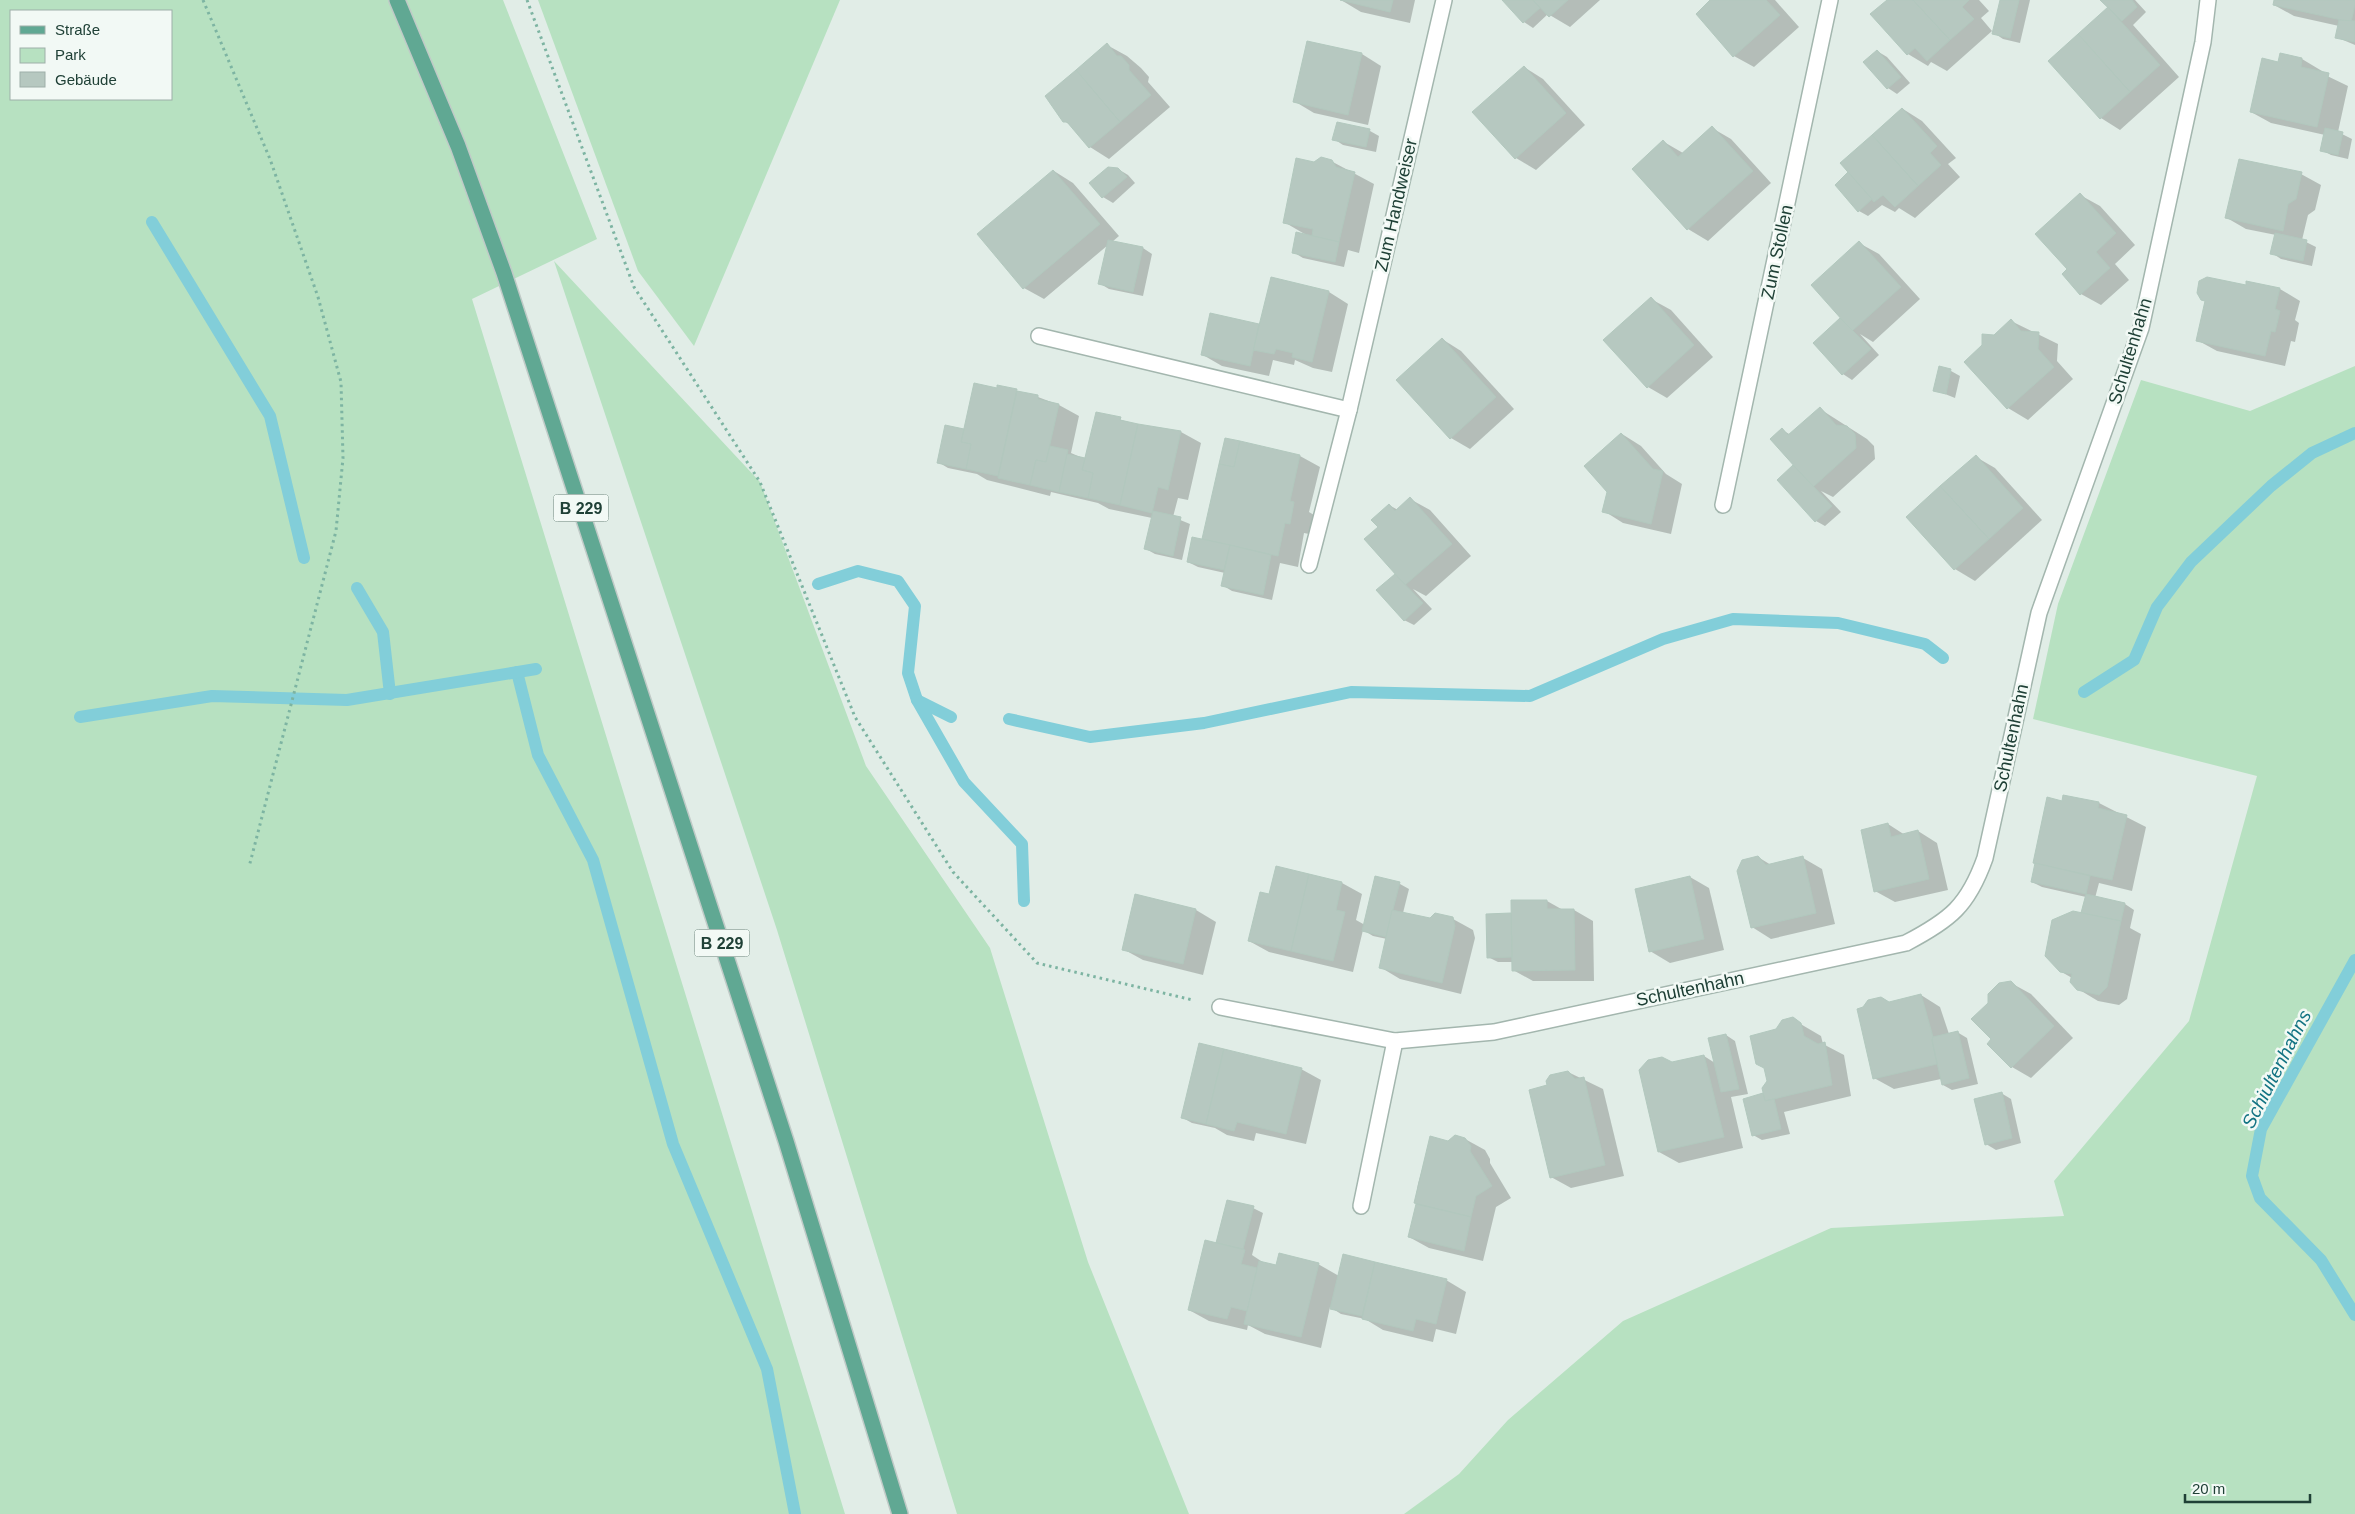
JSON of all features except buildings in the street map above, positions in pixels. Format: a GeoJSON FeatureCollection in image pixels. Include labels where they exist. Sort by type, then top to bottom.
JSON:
{"type":"FeatureCollection","features":[{"type":"Feature","properties":{"kind":"main road","name":"B 229"},"geometry":{"type":"LineString","coordinates":[[397,0],[458,146],[507,282],[783,1132],[900,1514]]}},
{"type":"Feature","properties":{"kind":"street","name":"Zum Handweiser"},"geometry":{"type":"LineString","coordinates":[[1308,565],[1349,410],[1444,0]]}},
{"type":"Feature","properties":{"kind":"street","name":"Zum Stollen"},"geometry":{"type":"LineString","coordinates":[[1724,505],[1830,0]]}},
{"type":"Feature","properties":{"kind":"street","name":"Schultenhahn"},"geometry":{"type":"LineString","coordinates":[[1220,1006],[1395,1041],[1494,1032],[1906,943],[1931,930],[1957,911],[1976,882],[1985,858],[2039,613],[2141,328],[2203,42],[2208,0]]}},
{"type":"Feature","properties":{"kind":"street"},"geometry":{"type":"LineString","coordinates":[[1039,336],[1349,410]]}},
{"type":"Feature","properties":{"kind":"street"},"geometry":{"type":"LineString","coordinates":[[1361,1206],[1395,1041]]}},
{"type":"Feature","properties":{"kind":"path"},"geometry":{"type":"LineString","coordinates":[[203,0],[270,159],[318,297],[341,382],[343,458],[336,531],[250,867]]}},
{"type":"Feature","properties":{"kind":"path"},"geometry":{"type":"LineString","coordinates":[[527,0],[634,287],[760,482],[855,717],[953,872],[1037,963],[1220,1006]]}},
{"type":"Feature","properties":{"kind":"green space"},"geometry":{"type":"Polygon","coordinates":[[[0,0],[503,0],[597,239],[472,299],[845,1514],[0,1514],[0,0]]]}},
{"type":"Feature","properties":{"kind":"green space"},"geometry":{"type":"Polygon","coordinates":[[[538,0],[840,0],[694,346],[638,271],[538,0]]]}},
{"type":"Feature","properties":{"kind":"green space"},"geometry":{"type":"Polygon","coordinates":[[[554,261],[760,482],[866,766],[990,948],[1088,1262],[1189,1514],[957,1514],[777,930],[554,261]]]}},
{"type":"Feature","properties":{"kind":"green space"},"geometry":{"type":"Polygon","coordinates":[[[2355,366],[2355,1514],[1404,1514],[1459,1474],[1508,1420],[1623,1321],[1831,1228],[2064,1216],[2054,1181],[2189,1021],[2257,776],[2033,719],[2058,604],[2141,380],[2250,411],[2355,366]]]}},
{"type":"Feature","properties":{"kind":"waterway"},"geometry":{"type":"LineString","coordinates":[[152,222],[270,416],[304,558]]}},
{"type":"Feature","properties":{"kind":"waterway"},"geometry":{"type":"LineString","coordinates":[[2084,692],[2134,660],[2157,607],[2191,562],[2271,486],[2312,453],[2355,433]]}},
{"type":"Feature","properties":{"kind":"waterway"},"geometry":{"type":"LineString","coordinates":[[818,584],[858,571],[898,581],[915,606],[908,673],[917,700]]}},
{"type":"Feature","properties":{"kind":"waterway"},"geometry":{"type":"LineString","coordinates":[[357,588],[383,632],[390,694]]}},
{"type":"Feature","properties":{"kind":"waterway"},"geometry":{"type":"LineString","coordinates":[[1009,719],[1090,737],[1204,723],[1351,692],[1530,696],[1663,639],[1733,619],[1838,623],[1925,644],[1943,658]]}},
{"type":"Feature","properties":{"kind":"waterway"},"geometry":{"type":"LineString","coordinates":[[80,717],[212,696],[347,700],[536,669]]}},
{"type":"Feature","properties":{"kind":"waterway"},"geometry":{"type":"LineString","coordinates":[[517,672],[538,755],[593,860],[673,1144],[767,1369],[795,1514]]}},
{"type":"Feature","properties":{"kind":"waterway"},"geometry":{"type":"LineString","coordinates":[[951,717],[917,700],[964,782],[1022,844],[1024,901]]}},
{"type":"Feature","properties":{"kind":"waterway","name":"Schiultenhahns"},"geometry":{"type":"LineString","coordinates":[[2355,960],[2261,1129],[2252,1176],[2260,1198],[2321,1260],[2355,1315]]}}]}
